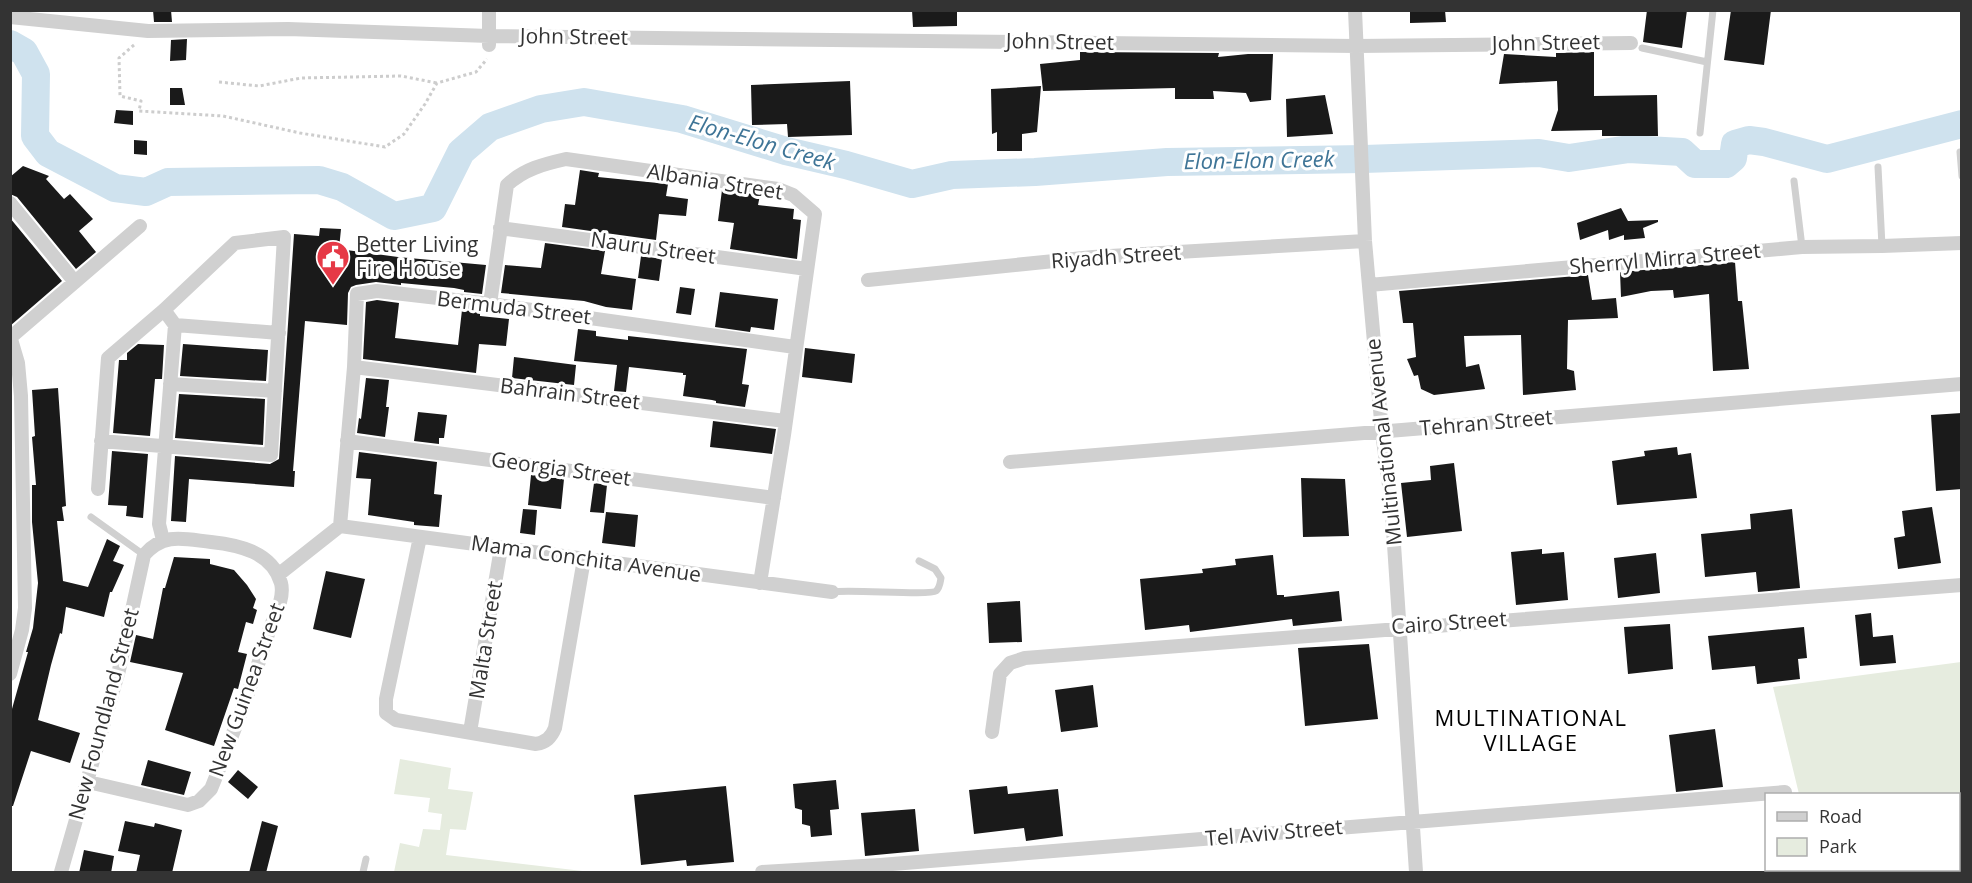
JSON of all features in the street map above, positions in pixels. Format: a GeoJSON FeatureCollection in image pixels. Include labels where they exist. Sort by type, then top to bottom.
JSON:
{"type":"FeatureCollection","features":[{"type":"Feature","properties":{"kind":"street"},"geometry":{"type":"LineString","coordinates":[[489,10],[489,40]]}},
{"type":"Feature","properties":{"kind":"street","name":"Multinational Avenue"},"geometry":{"type":"LineString","coordinates":[[1355,10],[1365,241],[1401,627],[1416,873]]}},
{"type":"Feature","properties":{"kind":"street","name":"John Street"},"geometry":{"type":"LineString","coordinates":[[10,17],[148,31],[288,29],[489,40],[1356,46],[1637,45]]}},
{"type":"Feature","properties":{"kind":"street","name":"Albania Street"},"geometry":{"type":"LineString","coordinates":[[490,304],[507,185],[518,174],[546,163],[566,159],[778,189],[793,195],[815,214],[786,421],[760,583]]}},
{"type":"Feature","properties":{"kind":"street"},"geometry":{"type":"LineString","coordinates":[[10,203],[75,282]]}},
{"type":"Feature","properties":{"kind":"street"},"geometry":{"type":"LineString","coordinates":[[10,674],[22,630],[25,608],[21,396],[18,363],[11,337],[140,226]]}},
{"type":"Feature","properties":{"kind":"street","name":"Nauru Street"},"geometry":{"type":"LineString","coordinates":[[500,228],[807,269]]}},
{"type":"Feature","properties":{"kind":"street"},"geometry":{"type":"LineString","coordinates":[[98,489],[101,441],[108,358],[164,310],[235,243],[284,237],[271,455],[101,441]]}},
{"type":"Feature","properties":{"kind":"street","name":"Riyadh Street"},"geometry":{"type":"LineString","coordinates":[[868,280],[1093,257],[1365,241]]}},
{"type":"Feature","properties":{"kind":"street","name":"Sherryl Mirra Street"},"geometry":{"type":"LineString","coordinates":[[1369,285],[1802,247],[1962,243]]}},
{"type":"Feature","properties":{"kind":"street","name":"Bermuda Street"},"geometry":{"type":"LineString","coordinates":[[340,526],[354,367],[357,294],[377,291],[490,304],[795,346]]}},
{"type":"Feature","properties":{"kind":"street"},"geometry":{"type":"LineString","coordinates":[[144,555],[151,547],[163,540],[159,524],[175,325],[164,310]]}},
{"type":"Feature","properties":{"kind":"street"},"geometry":{"type":"LineString","coordinates":[[175,325],[279,333]]}},
{"type":"Feature","properties":{"kind":"street","name":"Bahrain Street"},"geometry":{"type":"LineString","coordinates":[[354,367],[786,421]]}},
{"type":"Feature","properties":{"kind":"street"},"geometry":{"type":"LineString","coordinates":[[170,384],[275,391]]}},
{"type":"Feature","properties":{"kind":"street","name":"Tehran Street"},"geometry":{"type":"LineString","coordinates":[[1011,462],[1962,384]]}},
{"type":"Feature","properties":{"kind":"street","name":"Georgia Street"},"geometry":{"type":"LineString","coordinates":[[347,441],[774,498]]}},
{"type":"Feature","properties":{"kind":"street"},"geometry":{"type":"LineString","coordinates":[[278,575],[340,526]]}},
{"type":"Feature","properties":{"kind":"street","name":"Mama Conchita Avenue"},"geometry":{"type":"LineString","coordinates":[[340,526],[832,592]]}},
{"type":"Feature","properties":{"kind":"street"},"geometry":{"type":"LineString","coordinates":[[420,537],[386,699],[386,713],[396,720],[536,744],[552,735],[585,559]]}},
{"type":"Feature","properties":{"kind":"street","name":"New Guinea Street"},"geometry":{"type":"LineString","coordinates":[[88,782],[188,805],[206,796],[211,789],[251,686],[282,593],[278,575],[257,554],[236,544],[178,538],[163,540]]}},
{"type":"Feature","properties":{"kind":"street","name":"Malta Street"},"geometry":{"type":"LineString","coordinates":[[470,732],[501,548]]}},
{"type":"Feature","properties":{"kind":"street","name":"New Foundland Street"},"geometry":{"type":"LineString","coordinates":[[61,873],[119,670],[144,555]]}},
{"type":"Feature","properties":{"kind":"street","name":"Cairo Street"},"geometry":{"type":"LineString","coordinates":[[992,732],[1000,674],[1010,663],[1025,658],[1962,585]]}},
{"type":"Feature","properties":{"kind":"street","name":"Tel Aviv Street"},"geometry":{"type":"LineString","coordinates":[[1772,793],[1785,792]]}},
{"type":"Feature","properties":{"kind":"street","name":"Tel Aviv Street"},"geometry":{"type":"LineString","coordinates":[[762,873],[1765,794]]}},
{"type":"Feature","properties":{"kind":"lane"},"geometry":{"type":"LineString","coordinates":[[1700,133],[1713,10]]}},
{"type":"Feature","properties":{"kind":"lane"},"geometry":{"type":"LineString","coordinates":[[1637,45],[1707,62]]}},
{"type":"Feature","properties":{"kind":"lane"},"geometry":{"type":"LineString","coordinates":[[1959,152],[1962,176]]}},
{"type":"Feature","properties":{"kind":"lane"},"geometry":{"type":"LineString","coordinates":[[1878,167],[1882,246]]}},
{"type":"Feature","properties":{"kind":"lane"},"geometry":{"type":"LineString","coordinates":[[1794,181],[1802,247]]}},
{"type":"Feature","properties":{"kind":"lane"},"geometry":{"type":"LineString","coordinates":[[91,516],[144,555]]}},
{"type":"Feature","properties":{"kind":"lane"},"geometry":{"type":"LineString","coordinates":[[832,592],[926,594],[935,591],[940,586],[941,578],[935,569],[919,561]]}},
{"type":"Feature","properties":{"kind":"lane"},"geometry":{"type":"LineString","coordinates":[[363,873],[366,859]]}},
{"type":"Feature","properties":{"kind":"path"},"geometry":{"type":"LineString","coordinates":[[219,82],[259,86],[301,78],[401,76],[437,83],[476,72],[486,60],[489,40]]}},
{"type":"Feature","properties":{"kind":"path"},"geometry":{"type":"LineString","coordinates":[[119,58],[120,96],[141,101],[139,111],[223,116],[300,133],[385,147],[404,134],[437,83]]}},
{"type":"Feature","properties":{"kind":"green space"},"geometry":{"type":"Polygon","coordinates":[[[1961,662],[1961,867],[1960,793],[1799,793],[1773,687],[1961,662]]]}},
{"type":"Feature","properties":{"kind":"green space"},"geometry":{"type":"Polygon","coordinates":[[[400,759],[451,768],[448,789],[473,792],[466,830],[450,829],[446,855],[591,872],[394,872],[400,843],[419,847],[423,829],[440,830],[442,814],[428,812],[430,798],[394,794],[400,759]]]}},
{"type":"Feature","properties":{"kind":"green space"},"geometry":{"type":"Polygon","coordinates":[[[1818,871],[1950,871],[1945,872],[1818,871]]]}},
{"type":"Feature","properties":{"kind":"building"},"geometry":{"type":"Polygon","coordinates":[[[153,10],[171,10],[172,22],[154,22],[153,10]]]}},
{"type":"Feature","properties":{"kind":"building"},"geometry":{"type":"Polygon","coordinates":[[[912,10],[957,10],[957,26],[913,27],[912,10]]]}},
{"type":"Feature","properties":{"kind":"building"},"geometry":{"type":"Polygon","coordinates":[[[1410,10],[1445,10],[1446,22],[1410,23],[1410,10]]]}},
{"type":"Feature","properties":{"kind":"building"},"geometry":{"type":"Polygon","coordinates":[[[1647,10],[1687,10],[1682,48],[1643,42],[1647,10]]]}},
{"type":"Feature","properties":{"kind":"building"},"geometry":{"type":"Polygon","coordinates":[[[1731,10],[1771,10],[1764,65],[1724,60],[1731,10]]]}},
{"type":"Feature","properties":{"kind":"building"},"geometry":{"type":"Polygon","coordinates":[[[187,39],[186,60],[170,61],[171,40],[187,39]]]}},
{"type":"Feature","properties":{"kind":"building"},"geometry":{"type":"Polygon","coordinates":[[[1080,52],[1219,53],[1218,57],[1273,54],[1271,100],[1250,102],[1246,93],[1213,91],[1214,99],[1175,99],[1175,88],[1043,91],[1040,64],[1080,60],[1080,52]]]}},
{"type":"Feature","properties":{"kind":"building"},"geometry":{"type":"Polygon","coordinates":[[[1594,52],[1594,96],[1657,95],[1658,136],[1602,136],[1602,130],[1551,131],[1558,110],[1557,81],[1499,84],[1504,54],[1556,57],[1556,53],[1594,52]]]}},
{"type":"Feature","properties":{"kind":"building"},"geometry":{"type":"Polygon","coordinates":[[[850,81],[852,135],[788,137],[787,124],[752,125],[751,85],[850,81]]]}},
{"type":"Feature","properties":{"kind":"building"},"geometry":{"type":"Polygon","coordinates":[[[1041,86],[1037,132],[1022,134],[1022,151],[997,151],[997,132],[992,134],[991,89],[1041,86]]]}},
{"type":"Feature","properties":{"kind":"building"},"geometry":{"type":"Polygon","coordinates":[[[170,88],[182,88],[185,105],[170,105],[170,88]]]}},
{"type":"Feature","properties":{"kind":"building"},"geometry":{"type":"Polygon","coordinates":[[[1325,95],[1333,134],[1287,137],[1286,99],[1325,95]]]}},
{"type":"Feature","properties":{"kind":"building"},"geometry":{"type":"Polygon","coordinates":[[[116,110],[133,111],[133,125],[114,123],[116,110]]]}},
{"type":"Feature","properties":{"kind":"building"},"geometry":{"type":"Polygon","coordinates":[[[134,140],[147,141],[147,155],[134,154],[134,140]]]}},
{"type":"Feature","properties":{"kind":"building"},"geometry":{"type":"Polygon","coordinates":[[[23,166],[49,176],[46,179],[64,199],[70,194],[93,219],[79,231],[96,252],[76,269],[17,197],[10,194],[10,177],[23,166]]]}},
{"type":"Feature","properties":{"kind":"building"},"geometry":{"type":"Polygon","coordinates":[[[580,170],[599,173],[598,177],[668,184],[666,196],[688,199],[686,216],[659,214],[656,240],[562,227],[565,204],[575,205],[580,170]]]}},
{"type":"Feature","properties":{"kind":"building"},"geometry":{"type":"Polygon","coordinates":[[[722,190],[760,195],[758,205],[794,209],[793,219],[801,220],[797,259],[730,249],[734,223],[718,221],[722,190]]]}},
{"type":"Feature","properties":{"kind":"building"},"geometry":{"type":"Polygon","coordinates":[[[1621,208],[1628,221],[1658,220],[1658,222],[1643,228],[1645,238],[1624,240],[1624,235],[1609,240],[1608,230],[1580,240],[1577,223],[1621,208]]]}},
{"type":"Feature","properties":{"kind":"building"},"geometry":{"type":"Polygon","coordinates":[[[10,218],[62,281],[10,326],[10,218]]]}},
{"type":"Feature","properties":{"kind":"building"},"geometry":{"type":"Polygon","coordinates":[[[320,228],[341,229],[339,249],[486,265],[482,294],[464,292],[464,290],[454,288],[401,283],[401,285],[376,282],[351,287],[348,293],[347,325],[305,321],[293,471],[295,471],[294,487],[189,479],[186,522],[171,521],[175,456],[270,464],[279,459],[294,234],[319,236],[320,228]]]}},
{"type":"Feature","properties":{"kind":"building"},"geometry":{"type":"Polygon","coordinates":[[[545,243],[605,251],[601,274],[636,279],[632,310],[606,307],[584,301],[501,293],[505,265],[541,268],[545,243]]]}},
{"type":"Feature","properties":{"kind":"building"},"geometry":{"type":"Polygon","coordinates":[[[641,256],[662,259],[659,281],[638,278],[641,256]]]}},
{"type":"Feature","properties":{"kind":"building"},"geometry":{"type":"Polygon","coordinates":[[[1735,262],[1738,301],[1742,301],[1749,369],[1713,371],[1709,294],[1674,298],[1673,290],[1651,291],[1621,297],[1620,272],[1735,262]]]}},
{"type":"Feature","properties":{"kind":"building"},"geometry":{"type":"Polygon","coordinates":[[[1588,275],[1592,300],[1616,298],[1618,318],[1568,320],[1567,369],[1574,371],[1576,390],[1523,395],[1521,335],[1464,336],[1466,367],[1479,364],[1485,389],[1434,395],[1421,389],[1418,375],[1414,376],[1407,359],[1416,357],[1413,323],[1403,323],[1399,291],[1588,275]]]}},
{"type":"Feature","properties":{"kind":"building"},"geometry":{"type":"Polygon","coordinates":[[[680,287],[695,289],[691,315],[676,313],[680,287]]]}},
{"type":"Feature","properties":{"kind":"building"},"geometry":{"type":"Polygon","coordinates":[[[720,292],[778,299],[774,330],[751,327],[750,332],[715,327],[720,292]]]}},
{"type":"Feature","properties":{"kind":"building"},"geometry":{"type":"Polygon","coordinates":[[[377,300],[399,303],[395,338],[458,345],[462,310],[480,312],[480,316],[509,319],[506,346],[479,344],[476,373],[363,359],[366,302],[377,300]]]}},
{"type":"Feature","properties":{"kind":"building"},"geometry":{"type":"Polygon","coordinates":[[[578,329],[596,331],[596,336],[628,340],[628,336],[747,349],[742,384],[749,385],[745,407],[683,396],[686,375],[683,373],[629,367],[626,392],[614,391],[617,365],[574,361],[578,329]]]}},
{"type":"Feature","properties":{"kind":"building"},"geometry":{"type":"Polygon","coordinates":[[[138,344],[164,345],[162,379],[155,379],[150,436],[113,433],[119,360],[127,360],[127,353],[138,344]]]}},
{"type":"Feature","properties":{"kind":"building"},"geometry":{"type":"Polygon","coordinates":[[[183,344],[268,350],[266,381],[180,376],[183,344]]]}},
{"type":"Feature","properties":{"kind":"building"},"geometry":{"type":"Polygon","coordinates":[[[805,348],[855,354],[852,383],[802,377],[805,348]]]}},
{"type":"Feature","properties":{"kind":"building"},"geometry":{"type":"Polygon","coordinates":[[[514,357],[576,365],[574,385],[512,378],[514,357]]]}},
{"type":"Feature","properties":{"kind":"building"},"geometry":{"type":"Polygon","coordinates":[[[366,378],[389,380],[386,407],[389,407],[385,437],[357,433],[366,378]]]}},
{"type":"Feature","properties":{"kind":"building"},"geometry":{"type":"Polygon","coordinates":[[[58,388],[66,506],[62,507],[64,521],[57,521],[63,581],[88,587],[107,539],[120,546],[113,561],[124,565],[110,592],[104,617],[66,607],[62,634],[60,633],[51,665],[38,720],[80,733],[70,763],[31,751],[13,806],[10,806],[10,716],[28,652],[26,652],[33,628],[38,583],[32,522],[32,485],[36,485],[32,437],[35,436],[32,390],[58,388]]]}},
{"type":"Feature","properties":{"kind":"building"},"geometry":{"type":"Polygon","coordinates":[[[179,394],[265,399],[263,445],[175,438],[179,394]]]}},
{"type":"Feature","properties":{"kind":"building"},"geometry":{"type":"Polygon","coordinates":[[[418,412],[447,415],[444,438],[439,438],[439,444],[414,441],[418,412]]]}},
{"type":"Feature","properties":{"kind":"building"},"geometry":{"type":"Polygon","coordinates":[[[1962,413],[1962,489],[1936,491],[1931,415],[1962,413]]]}},
{"type":"Feature","properties":{"kind":"building"},"geometry":{"type":"Polygon","coordinates":[[[713,421],[776,429],[772,454],[710,447],[713,421]]]}},
{"type":"Feature","properties":{"kind":"building"},"geometry":{"type":"Polygon","coordinates":[[[1677,447],[1678,455],[1691,453],[1697,498],[1617,505],[1612,461],[1645,456],[1644,451],[1677,447]]]}},
{"type":"Feature","properties":{"kind":"building"},"geometry":{"type":"Polygon","coordinates":[[[112,451],[148,454],[143,518],[126,516],[127,506],[108,505],[112,451]]]}},
{"type":"Feature","properties":{"kind":"building"},"geometry":{"type":"Polygon","coordinates":[[[359,452],[437,462],[434,494],[442,495],[439,527],[414,525],[414,522],[368,515],[371,479],[356,478],[359,452]]]}},
{"type":"Feature","properties":{"kind":"building"},"geometry":{"type":"Polygon","coordinates":[[[1454,463],[1462,531],[1407,537],[1401,483],[1431,480],[1430,466],[1454,463]]]}},
{"type":"Feature","properties":{"kind":"building"},"geometry":{"type":"Polygon","coordinates":[[[531,475],[564,479],[561,509],[528,505],[531,475]]]}},
{"type":"Feature","properties":{"kind":"building"},"geometry":{"type":"Polygon","coordinates":[[[1301,478],[1345,479],[1349,536],[1303,537],[1301,478]]]}},
{"type":"Feature","properties":{"kind":"building"},"geometry":{"type":"Polygon","coordinates":[[[594,483],[607,485],[604,513],[590,512],[594,483]]]}},
{"type":"Feature","properties":{"kind":"building"},"geometry":{"type":"Polygon","coordinates":[[[1932,507],[1941,563],[1898,569],[1894,538],[1905,536],[1902,511],[1932,507]]]}},
{"type":"Feature","properties":{"kind":"building"},"geometry":{"type":"Polygon","coordinates":[[[523,509],[537,510],[535,535],[520,533],[523,509]]]}},
{"type":"Feature","properties":{"kind":"building"},"geometry":{"type":"Polygon","coordinates":[[[1792,509],[1800,588],[1758,592],[1756,572],[1705,577],[1701,534],[1751,529],[1750,514],[1792,509]]]}},
{"type":"Feature","properties":{"kind":"building"},"geometry":{"type":"Polygon","coordinates":[[[606,512],[638,515],[635,547],[602,543],[606,512]]]}},
{"type":"Feature","properties":{"kind":"building"},"geometry":{"type":"Polygon","coordinates":[[[1542,549],[1542,554],[1564,552],[1568,600],[1516,605],[1511,552],[1542,549]]]}},
{"type":"Feature","properties":{"kind":"building"},"geometry":{"type":"Polygon","coordinates":[[[1656,553],[1660,593],[1618,598],[1614,558],[1656,553]]]}},
{"type":"Feature","properties":{"kind":"building"},"geometry":{"type":"Polygon","coordinates":[[[1273,555],[1277,595],[1284,595],[1284,597],[1339,591],[1342,621],[1293,626],[1292,619],[1190,632],[1189,625],[1145,630],[1140,579],[1203,573],[1202,569],[1236,565],[1235,559],[1273,555]]]}},
{"type":"Feature","properties":{"kind":"building"},"geometry":{"type":"Polygon","coordinates":[[[174,557],[210,559],[210,564],[234,570],[256,599],[253,608],[257,610],[253,624],[246,622],[238,652],[247,654],[238,689],[234,688],[214,746],[165,730],[183,673],[130,662],[136,635],[153,639],[163,588],[165,588],[174,557]]]}},
{"type":"Feature","properties":{"kind":"building"},"geometry":{"type":"Polygon","coordinates":[[[326,571],[365,579],[351,638],[313,629],[326,571]]]}},
{"type":"Feature","properties":{"kind":"building"},"geometry":{"type":"Polygon","coordinates":[[[1020,601],[1022,642],[989,643],[987,603],[1020,601]]]}},
{"type":"Feature","properties":{"kind":"building"},"geometry":{"type":"Polygon","coordinates":[[[1871,613],[1873,637],[1893,635],[1896,663],[1860,666],[1855,615],[1871,613]]]}},
{"type":"Feature","properties":{"kind":"building"},"geometry":{"type":"Polygon","coordinates":[[[1670,624],[1673,669],[1628,674],[1624,627],[1670,624]]]}},
{"type":"Feature","properties":{"kind":"building"},"geometry":{"type":"Polygon","coordinates":[[[1804,627],[1807,658],[1798,659],[1800,679],[1757,684],[1755,666],[1712,670],[1708,636],[1804,627]]]}},
{"type":"Feature","properties":{"kind":"building"},"geometry":{"type":"Polygon","coordinates":[[[1369,644],[1378,719],[1305,726],[1298,648],[1369,644]]]}},
{"type":"Feature","properties":{"kind":"building"},"geometry":{"type":"Polygon","coordinates":[[[1093,685],[1098,727],[1061,732],[1055,690],[1093,685]]]}},
{"type":"Feature","properties":{"kind":"building"},"geometry":{"type":"Polygon","coordinates":[[[1715,729],[1723,787],[1676,792],[1669,735],[1715,729]]]}},
{"type":"Feature","properties":{"kind":"building"},"geometry":{"type":"Polygon","coordinates":[[[148,760],[191,772],[184,795],[141,785],[148,760]]]}},
{"type":"Feature","properties":{"kind":"building"},"geometry":{"type":"Polygon","coordinates":[[[238,770],[258,787],[248,799],[228,782],[238,770]]]}},
{"type":"Feature","properties":{"kind":"building"},"geometry":{"type":"Polygon","coordinates":[[[836,780],[839,809],[830,810],[832,835],[811,837],[810,826],[802,824],[802,810],[795,808],[793,784],[836,780]]]}},
{"type":"Feature","properties":{"kind":"building"},"geometry":{"type":"Polygon","coordinates":[[[726,786],[734,862],[687,866],[686,860],[641,865],[634,795],[726,786]]]}},
{"type":"Feature","properties":{"kind":"building"},"geometry":{"type":"Polygon","coordinates":[[[1007,786],[1008,794],[1058,789],[1063,836],[1026,841],[1024,828],[974,834],[969,790],[1007,786]]]}},
{"type":"Feature","properties":{"kind":"building"},"geometry":{"type":"Polygon","coordinates":[[[915,809],[919,851],[865,856],[861,813],[915,809]]]}},
{"type":"Feature","properties":{"kind":"building"},"geometry":{"type":"Polygon","coordinates":[[[125,821],[154,827],[155,823],[182,830],[172,873],[136,873],[140,855],[118,851],[125,821]]]}},
{"type":"Feature","properties":{"kind":"building"},"geometry":{"type":"Polygon","coordinates":[[[262,821],[278,826],[266,873],[249,873],[262,821]]]}},
{"type":"Feature","properties":{"kind":"building"},"geometry":{"type":"Polygon","coordinates":[[[84,850],[114,856],[111,873],[79,873],[84,850]]]}},
{"type":"Feature","properties":{"kind":"waterway","name":"Elon-Elon Creek"},"geometry":{"type":"LineString","coordinates":[[10,44],[24,52],[36,74],[35,136],[48,153],[115,188],[146,192],[168,182],[319,180],[342,187],[394,216],[433,208],[461,152],[490,127],[541,109],[584,102],[682,119],[786,151],[912,184],[952,175],[1035,172],[1167,162],[1539,153],[1569,158],[1629,149],[1682,152],[1695,164],[1726,164],[1733,158],[1735,144],[1749,140],[1827,159],[1962,124]]}},
{"type":"Feature","properties":{"kind":"place","name":"Better Living Fire House"},"geometry":{"type":"Point","coordinates":[333,286]}},
{"type":"Feature","properties":{"kind":"district","name":"MULTINATIONAL VILLAGE"},"geometry":{"type":"Point","coordinates":[1531,730]}}]}
